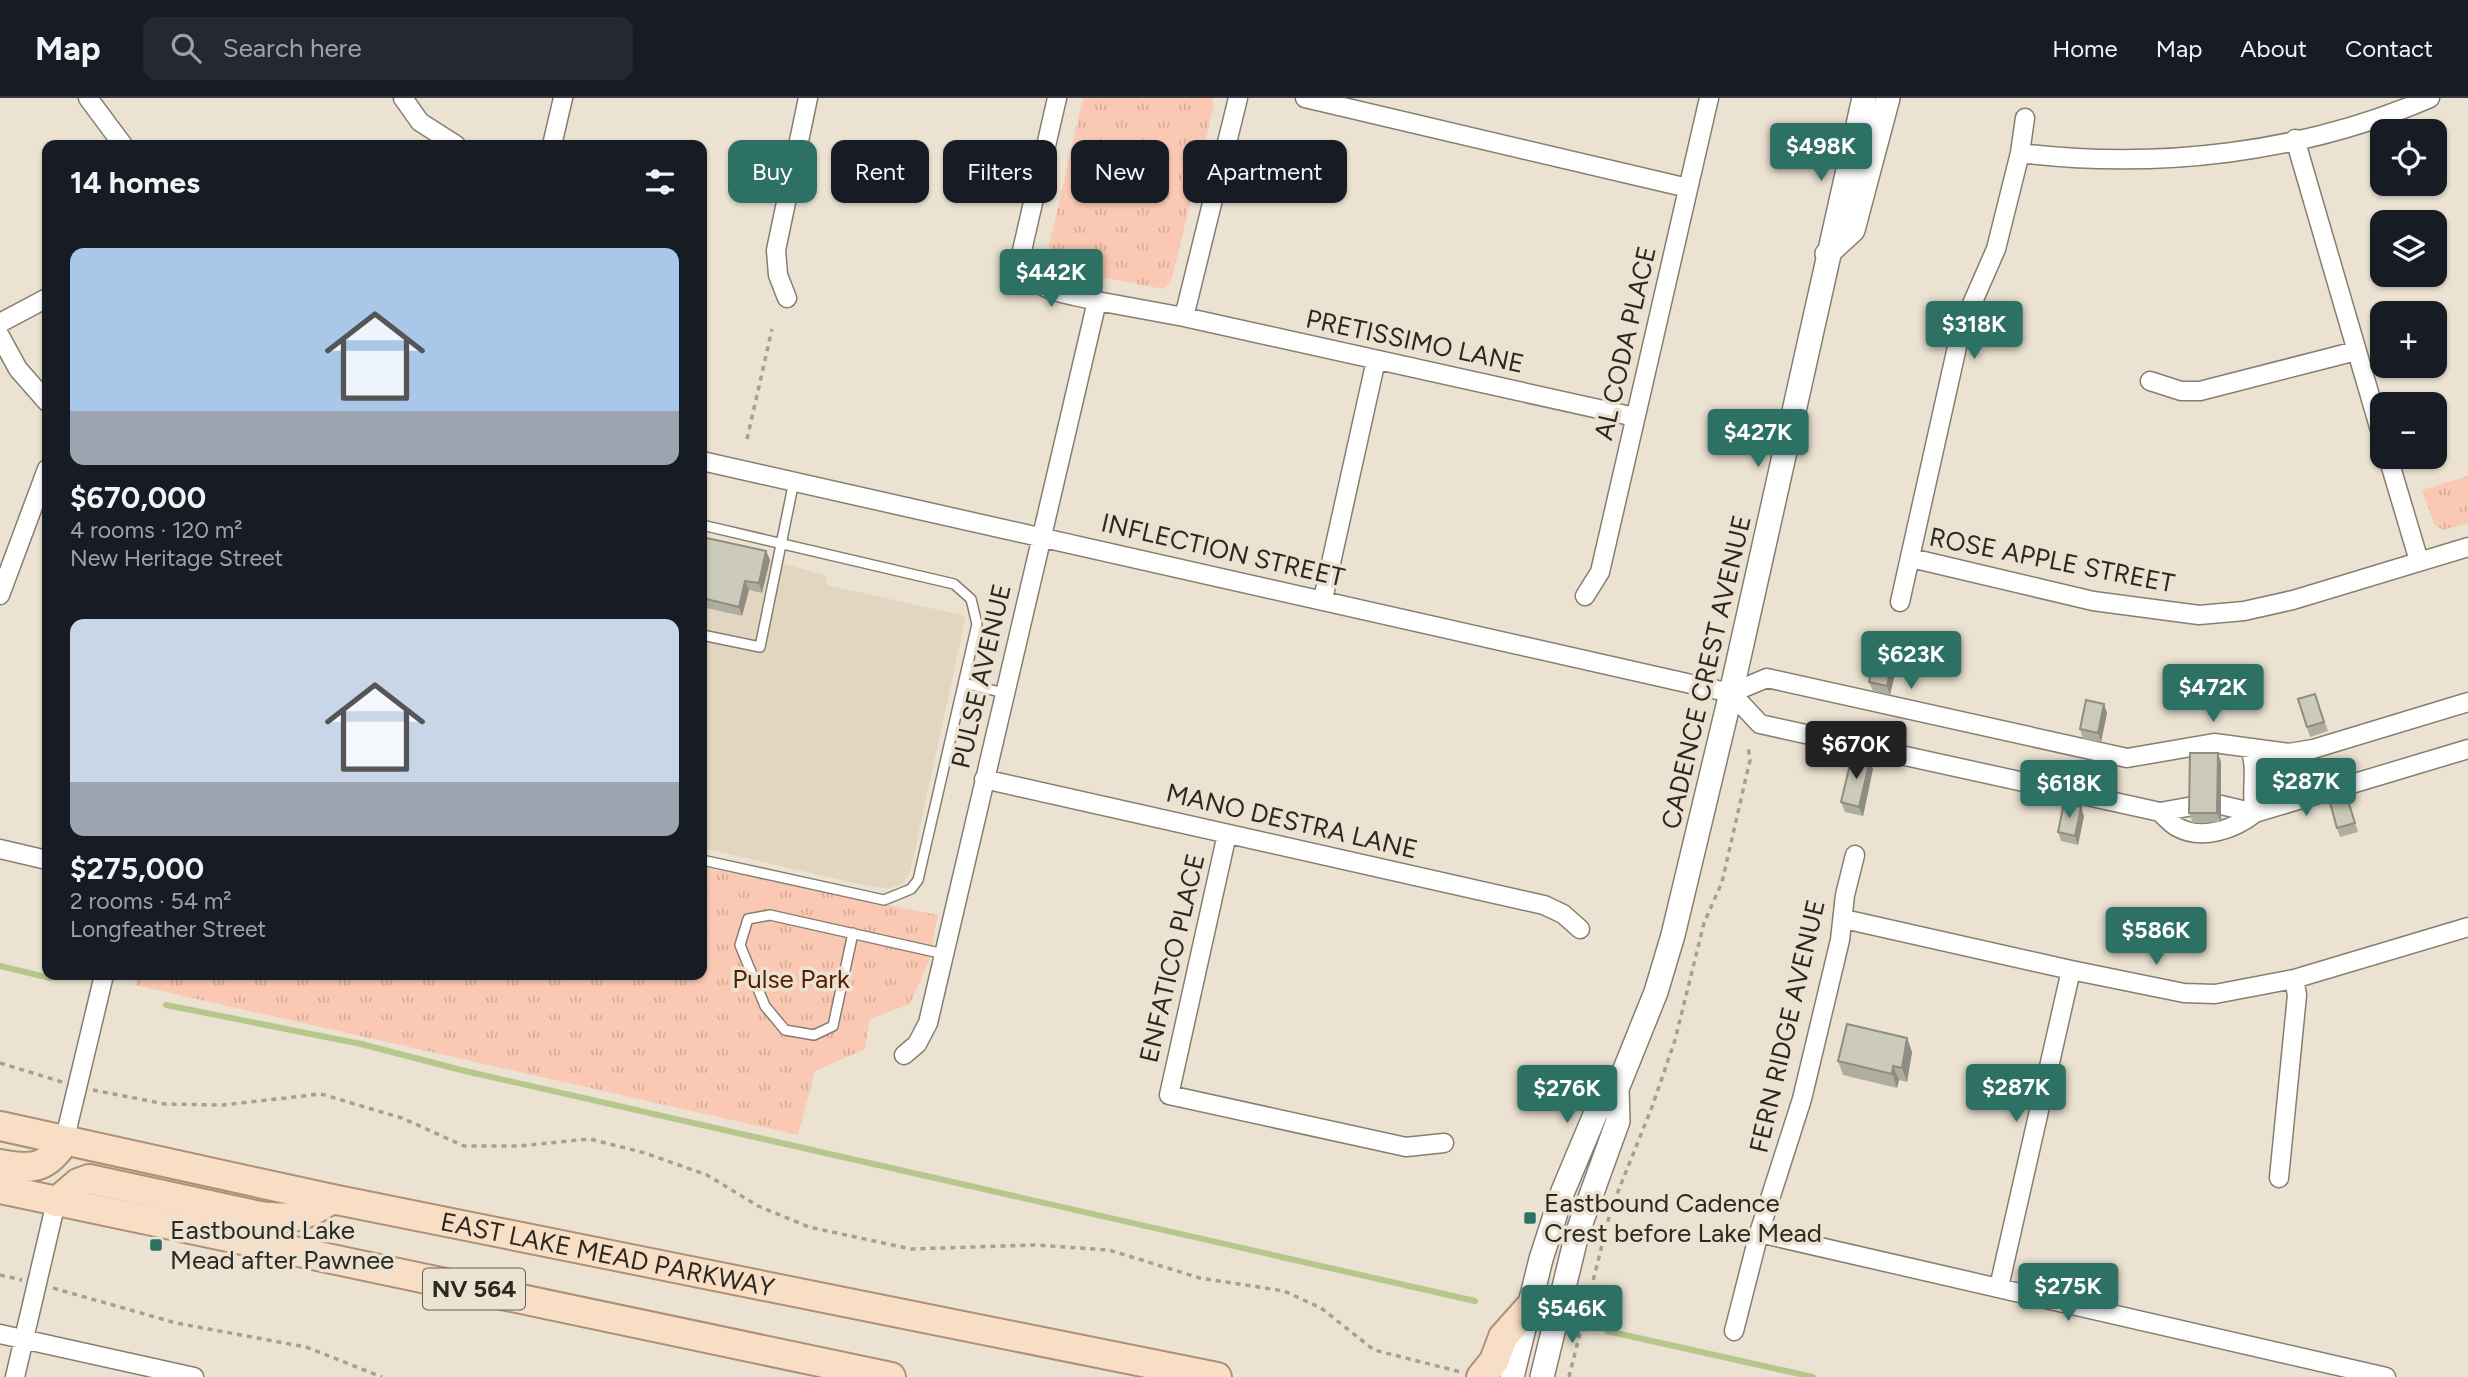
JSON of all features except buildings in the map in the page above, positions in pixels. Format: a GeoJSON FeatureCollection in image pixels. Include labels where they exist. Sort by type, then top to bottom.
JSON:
{"type":"FeatureCollection","features":[{"type":"Feature","properties":{"kind":"main road","name":"EAST LAKE MEAD PARKWAY"},"geometry":{"type":"LineString","coordinates":[[0,1126],[332,1199],[1217,1377]]}},
{"type":"Feature","properties":{"kind":"main road"},"geometry":{"type":"LineString","coordinates":[[0,1164],[39,1166],[52,1160],[64,1142]]}},
{"type":"Feature","properties":{"kind":"main road"},"geometry":{"type":"LineString","coordinates":[[56,1202],[78,1183],[89,1179],[260,1216],[288,1219],[312,1213],[332,1199]]}},
{"type":"Feature","properties":{"kind":"main road","name":"NV 564"},"geometry":{"type":"LineString","coordinates":[[0,1189],[891,1377]]}},
{"type":"Feature","properties":{"kind":"main road"},"geometry":{"type":"LineString","coordinates":[[1474,1376],[1494,1361],[1503,1337],[1528,1309]]}},
{"type":"Feature","properties":{"kind":"street"},"geometry":{"type":"LineString","coordinates":[[88,98],[119,140]]}},
{"type":"Feature","properties":{"kind":"street"},"geometry":{"type":"LineString","coordinates":[[403,98],[420,122],[448,140]]}},
{"type":"Feature","properties":{"kind":"street"},"geometry":{"type":"LineString","coordinates":[[553,140],[564,98]]}},
{"type":"Feature","properties":{"kind":"street"},"geometry":{"type":"LineString","coordinates":[[787,298],[778,275],[776,250],[808,98]]}},
{"type":"Feature","properties":{"kind":"street"},"geometry":{"type":"LineString","coordinates":[[1057,98],[1021,255],[1025,271],[1035,284],[1097,301],[1184,317],[1238,98]]}},
{"type":"Feature","properties":{"kind":"street"},"geometry":{"type":"LineString","coordinates":[[1306,98],[1688,188]]}},
{"type":"Feature","properties":{"kind":"street","name":"AL CODA PLACE"},"geometry":{"type":"LineString","coordinates":[[1585,596],[1600,572],[1709,98]]}},
{"type":"Feature","properties":{"kind":"street","name":"CADENCE CREST AVENUE"},"geometry":{"type":"LineString","coordinates":[[1512,1377],[1528,1309],[1563,1191],[1597,1110],[1617,1089],[1656,992],[1673,934],[1731,693],[1864,98]]}},
{"type":"Feature","properties":{"kind":"street"},"geometry":{"type":"LineString","coordinates":[[1827,254],[1853,230],[1888,98]]}},
{"type":"Feature","properties":{"kind":"street"},"geometry":{"type":"LineString","coordinates":[[2020,153],[2081,159],[2188,157],[2295,139],[2374,118],[2430,98]]}},
{"type":"Feature","properties":{"kind":"street"},"geometry":{"type":"LineString","coordinates":[[1900,602],[1961,330],[1996,248],[2020,153],[2025,118]]}},
{"type":"Feature","properties":{"kind":"street"},"geometry":{"type":"LineString","coordinates":[[2295,139],[2370,397]]}},
{"type":"Feature","properties":{"kind":"street"},"geometry":{"type":"LineString","coordinates":[[0,323],[42,301]]}},
{"type":"Feature","properties":{"kind":"street","name":"PULSE AVENUE"},"geometry":{"type":"LineString","coordinates":[[904,1055],[916,1044],[928,1023],[1097,301]]}},
{"type":"Feature","properties":{"kind":"street","name":"PRETISSIMO LANE"},"geometry":{"type":"LineString","coordinates":[[1184,317],[1634,416]]}},
{"type":"Feature","properties":{"kind":"street"},"geometry":{"type":"LineString","coordinates":[[0,336],[18,369],[42,396]]}},
{"type":"Feature","properties":{"kind":"street"},"geometry":{"type":"LineString","coordinates":[[2150,381],[2181,391],[2200,391],[2356,351]]}},
{"type":"Feature","properties":{"kind":"street"},"geometry":{"type":"LineString","coordinates":[[1323,599],[1376,360]]}},
{"type":"Feature","properties":{"kind":"street","name":"INFLECTION STREET"},"geometry":{"type":"LineString","coordinates":[[707,462],[1731,693]]}},
{"type":"Feature","properties":{"kind":"street"},"geometry":{"type":"LineString","coordinates":[[2392,469],[2419,561]]}},
{"type":"Feature","properties":{"kind":"street"},"geometry":{"type":"LineString","coordinates":[[0,595],[42,482]]}},
{"type":"Feature","properties":{"kind":"street","name":"ROSE APPLE STREET"},"geometry":{"type":"LineString","coordinates":[[1911,558],[2093,601],[2199,615],[2244,611],[2293,600],[2468,547]]}},
{"type":"Feature","properties":{"kind":"street"},"geometry":{"type":"LineString","coordinates":[[2193,806],[2160,813],[1760,724],[1731,693],[1767,678],[2127,758],[2195,744],[2231,744],[2289,753],[2313,749],[2468,702]]}},
{"type":"Feature","properties":{"kind":"street"},"geometry":{"type":"LineString","coordinates":[[2250,748],[2256,765],[2256,779],[2251,793],[2255,813]]}},
{"type":"Feature","properties":{"kind":"street"},"geometry":{"type":"LineString","coordinates":[[2160,813],[2177,828],[2200,833],[2234,828],[2255,813],[2468,749]]}},
{"type":"Feature","properties":{"kind":"street","name":"MANO DESTRA LANE"},"geometry":{"type":"LineString","coordinates":[[984,779],[1544,905],[1563,914],[1580,929]]}},
{"type":"Feature","properties":{"kind":"street"},"geometry":{"type":"LineString","coordinates":[[2221,805],[2255,813]]}},
{"type":"Feature","properties":{"kind":"street","name":"ENFATICO PLACE"},"geometry":{"type":"LineString","coordinates":[[1227,834],[1169,1095],[1406,1147],[1444,1143]]}},
{"type":"Feature","properties":{"kind":"street"},"geometry":{"type":"LineString","coordinates":[[0,849],[42,858]]}},
{"type":"Feature","properties":{"kind":"street","name":"FERN RIDGE AVENUE"},"geometry":{"type":"LineString","coordinates":[[1734,1331],[1759,1233],[1802,1099],[1844,919],[1845,895],[1856,855]]}},
{"type":"Feature","properties":{"kind":"street"},"geometry":{"type":"LineString","coordinates":[[1844,919],[2184,993],[2215,994],[2294,979],[2468,926]]}},
{"type":"Feature","properties":{"kind":"street"},"geometry":{"type":"LineString","coordinates":[[1999,1287],[2071,970]]}},
{"type":"Feature","properties":{"kind":"street"},"geometry":{"type":"LineString","coordinates":[[2279,1178],[2297,995],[2294,979]]}},
{"type":"Feature","properties":{"kind":"street"},"geometry":{"type":"LineString","coordinates":[[64,1142],[103,980]]}},
{"type":"Feature","properties":{"kind":"street","name":"CADENCE CREST AVENUE"},"geometry":{"type":"LineString","coordinates":[[1542,1377],[1577,1234],[1618,1121],[1617,1089]]}},
{"type":"Feature","properties":{"kind":"street"},"geometry":{"type":"LineString","coordinates":[[15,1377],[56,1202]]}},
{"type":"Feature","properties":{"kind":"street"},"geometry":{"type":"LineString","coordinates":[[1759,1233],[2386,1377]]}},
{"type":"Feature","properties":{"kind":"street"},"geometry":{"type":"LineString","coordinates":[[0,1334],[124,1365],[194,1377]]}},
{"type":"Feature","properties":{"kind":"lane"},"geometry":{"type":"LineString","coordinates":[[707,636],[760,647],[794,481]]}},
{"type":"Feature","properties":{"kind":"lane"},"geometry":{"type":"LineString","coordinates":[[707,526],[954,584],[964,591],[975,607],[977,624],[918,880],[911,889],[884,900],[707,861]]}},
{"type":"Feature","properties":{"kind":"lane"},"geometry":{"type":"LineString","coordinates":[[964,683],[1004,693]]}},
{"type":"Feature","properties":{"kind":"lane"},"geometry":{"type":"LineString","coordinates":[[853,933],[833,1026],[814,1035],[785,1030],[765,1006],[740,945],[748,919],[770,915],[853,933],[944,954]]}},
{"type":"Feature","properties":{"kind":"path"},"geometry":{"type":"LineString","coordinates":[[747,439],[772,330]]}},
{"type":"Feature","properties":{"kind":"path"},"geometry":{"type":"LineString","coordinates":[[1569,1377],[1611,1209],[1653,1107],[1675,1040],[1704,923],[1722,882],[1750,760],[1748,746]]}},
{"type":"Feature","properties":{"kind":"path"},"geometry":{"type":"LineString","coordinates":[[0,1063],[77,1086],[165,1104],[223,1105],[321,1094],[402,1118],[464,1146],[519,1146],[590,1139],[645,1153],[706,1175],[758,1206],[808,1227],[911,1249],[1035,1245],[1109,1250],[1200,1278],[1284,1291],[1321,1308],[1374,1350],[1474,1376]]}},
{"type":"Feature","properties":{"kind":"path"},"geometry":{"type":"LineString","coordinates":[[0,1275],[176,1323],[306,1347],[382,1377]]}},
{"type":"Feature","properties":{"kind":"shaded area"},"geometry":{"type":"Polygon","coordinates":[[[770,560],[825,575],[827,585],[966,616],[910,872],[902,884],[889,888],[872,887],[707,849],[707,608],[742,616],[749,590],[763,592],[770,560]]]}},
{"type":"Feature","properties":{"kind":"green space"},"geometry":{"type":"Polygon","coordinates":[[[1083,98],[1213,98],[1205,140],[1183,140],[1183,203],[1190,203],[1171,282],[1163,289],[1062,269],[1051,259],[1048,250],[1071,150],[1071,203],[1169,203],[1169,140],[1073,140],[1083,98]]]}},
{"type":"Feature","properties":{"kind":"green space"},"geometry":{"type":"Polygon","coordinates":[[[2468,476],[2468,523],[2443,530],[2434,524],[2422,490],[2468,476]]]}},
{"type":"Feature","properties":{"kind":"green space","name":"Pulse Park"},"geometry":{"type":"Polygon","coordinates":[[[707,868],[938,915],[929,961],[910,1004],[870,1019],[865,1049],[815,1071],[798,1135],[135,985],[136,980],[707,980],[707,868]]]}},
{"type":"Feature","properties":{"kind":"waterway"},"geometry":{"type":"LineString","coordinates":[[0,966],[42,976]]}},
{"type":"Feature","properties":{"kind":"waterway"},"geometry":{"type":"LineString","coordinates":[[166,1005],[361,1044],[465,1071],[1475,1301]]}},
{"type":"Feature","properties":{"kind":"waterway"},"geometry":{"type":"LineString","coordinates":[[1607,1331],[1813,1377]]}},
{"type":"Feature","properties":{"kind":"place","name":"Eastbound Cadence Crest before Lake Mead"},"geometry":{"type":"Point","coordinates":[1530,1218]}},
{"type":"Feature","properties":{"kind":"place","name":"Eastbound Lake Mead after Pawnee"},"geometry":{"type":"Point","coordinates":[156,1245]}}]}
